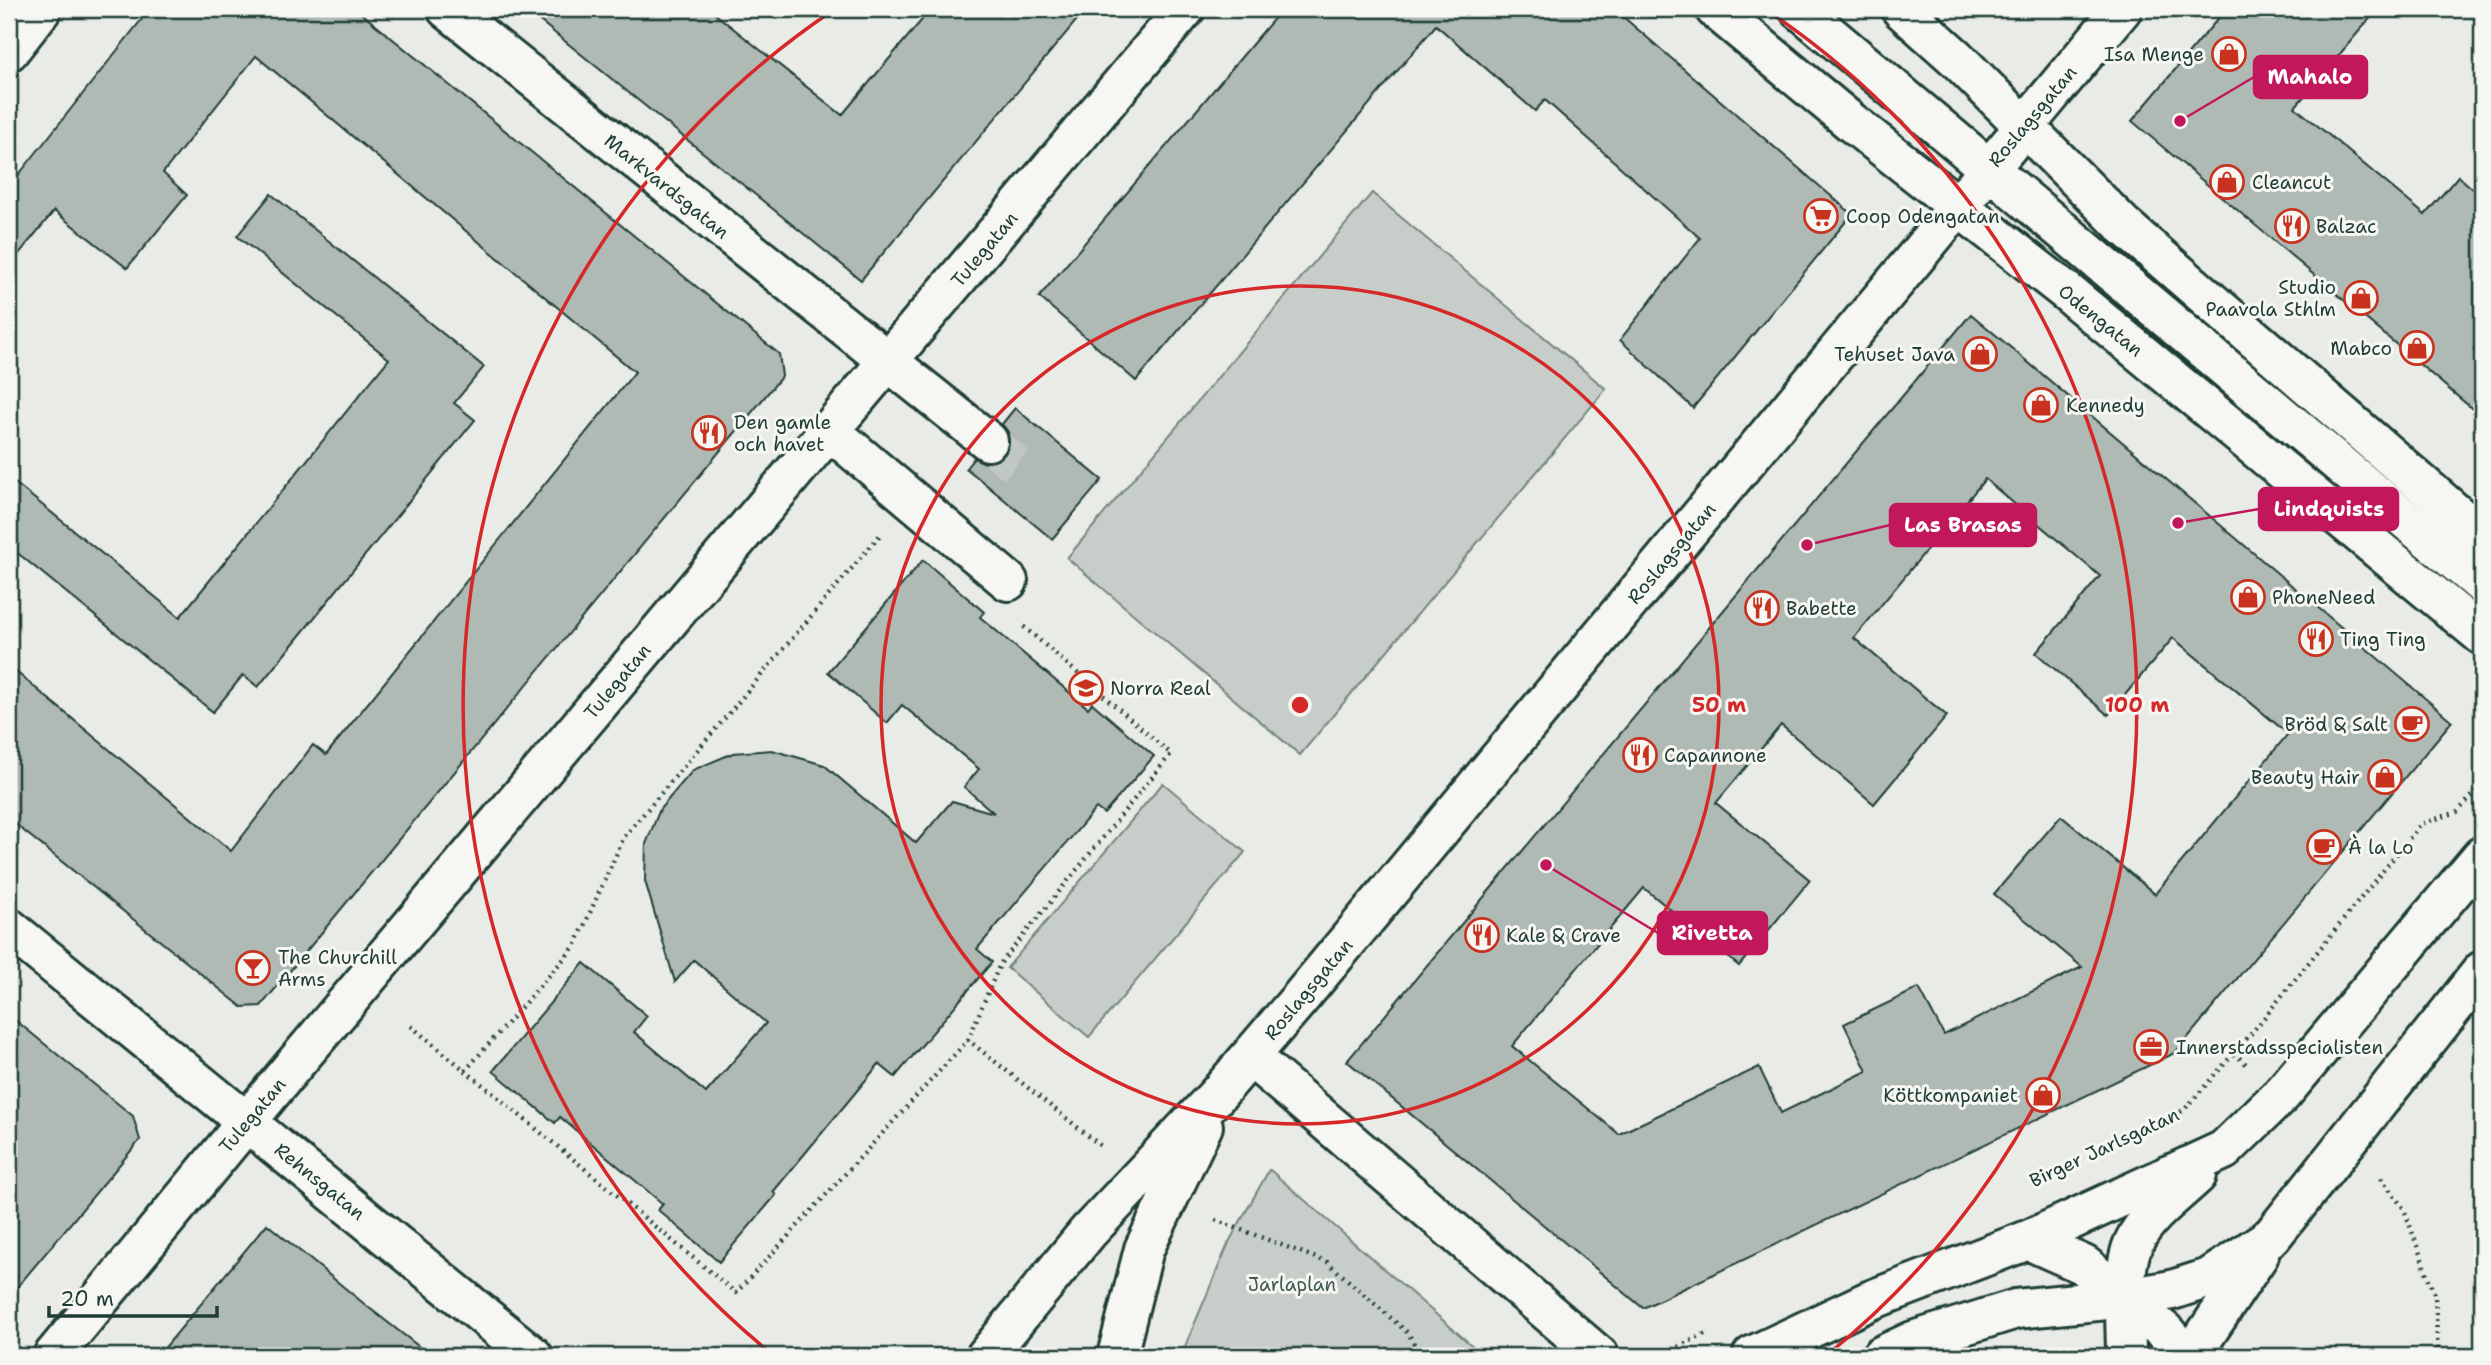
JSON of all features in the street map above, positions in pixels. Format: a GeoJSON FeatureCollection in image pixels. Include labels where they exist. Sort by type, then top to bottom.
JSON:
{"type":"FeatureCollection","features":[{"type":"Feature","properties":{"kind":"street"},"geometry":{"type":"LineString","coordinates":[[9,51],[42,9]]}},
{"type":"Feature","properties":{"kind":"street","name":"Markvardsgatan"},"geometry":{"type":"LineString","coordinates":[[447,9],[988,442]]}},
{"type":"Feature","properties":{"kind":"street","name":"Tulegatan"},"geometry":{"type":"LineString","coordinates":[[53,1356],[247,1121],[1185,9]]}},
{"type":"Feature","properties":{"kind":"street","name":"Odengatan"},"geometry":{"type":"LineString","coordinates":[[1715,9],[2482,635]]}},
{"type":"Feature","properties":{"kind":"street"},"geometry":{"type":"LineString","coordinates":[[1799,9],[2482,584]]}},
{"type":"Feature","properties":{"kind":"street"},"geometry":{"type":"LineString","coordinates":[[1901,9],[1956,58],[2124,226],[2482,536]]}},
{"type":"Feature","properties":{"kind":"street","name":"Roslagsgatan"},"geometry":{"type":"LineString","coordinates":[[986,1356],[1088,1232],[1251,1057],[2122,9]]}},
{"type":"Feature","properties":{"kind":"street"},"geometry":{"type":"LineString","coordinates":[[829,430],[1008,581]]}},
{"type":"Feature","properties":{"kind":"street"},"geometry":{"type":"LineString","coordinates":[[2126,1356],[2128,1268],[2133,1243],[2151,1218],[2282,1094],[2482,856]]}},
{"type":"Feature","properties":{"kind":"street","name":"Rehnsgatan"},"geometry":{"type":"LineString","coordinates":[[9,928],[533,1356]]}},
{"type":"Feature","properties":{"kind":"street"},"geometry":{"type":"LineString","coordinates":[[2191,1356],[2272,1236],[2482,971]]}},
{"type":"Feature","properties":{"kind":"street"},"geometry":{"type":"LineString","coordinates":[[1251,1057],[1599,1356]]}},
{"type":"Feature","properties":{"kind":"street","name":"Roslagsgatan"},"geometry":{"type":"LineString","coordinates":[[1117,1356],[1144,1249],[1217,1096]]}},
{"type":"Feature","properties":{"kind":"street"},"geometry":{"type":"LineString","coordinates":[[1752,1356],[1871,1300],[2028,1240],[2224,1150]]}},
{"type":"Feature","properties":{"kind":"street"},"geometry":{"type":"LineString","coordinates":[[1881,1356],[1913,1341],[2016,1308],[2127,1298],[2172,1290],[2209,1278],[2272,1236]]}},
{"type":"Feature","properties":{"kind":"street"},"geometry":{"type":"LineString","coordinates":[[2028,1240],[2084,1265],[2175,1340],[2185,1356]]}},
{"type":"Feature","properties":{"kind":"path"},"geometry":{"type":"LineString","coordinates":[[465,1071],[575,946],[624,837],[911,499]]}},
{"type":"Feature","properties":{"kind":"path"},"geometry":{"type":"LineString","coordinates":[[411,1026],[736,1293],[968,1040],[1000,964],[1171,754],[1004,610],[1008,581]]}},
{"type":"Feature","properties":{"kind":"path","name":"Birger Jarlsgatan"},"geometry":{"type":"LineString","coordinates":[[2167,1119],[2184,1110],[2234,1053],[2421,824],[2457,812],[2482,786]]}},
{"type":"Feature","properties":{"kind":"path"},"geometry":{"type":"LineString","coordinates":[[968,1040],[1101,1146]]}},
{"type":"Feature","properties":{"kind":"path"},"geometry":{"type":"LineString","coordinates":[[2388,1184],[2404,1209],[2435,1296],[2438,1356]]}},
{"type":"Feature","properties":{"kind":"path"},"geometry":{"type":"LineString","coordinates":[[1215,1220],[1327,1262],[1408,1333],[1421,1356]]}},
{"type":"Feature","properties":{"kind":"path"},"geometry":{"type":"LineString","coordinates":[[1659,1356],[1722,1326]]}},
{"type":"Feature","properties":{"kind":"green space"},"geometry":{"type":"Polygon","coordinates":[[[1372,193],[1606,389],[1300,755],[1067,558],[1372,193]]]}},
{"type":"Feature","properties":{"kind":"green space"},"geometry":{"type":"Polygon","coordinates":[[[1163,783],[1245,852],[1089,1037],[1007,968],[1163,783]]]}},
{"type":"Feature","properties":{"kind":"green space","name":"Jarlaplan"},"geometry":{"type":"Polygon","coordinates":[[[1269,1170],[1484,1356],[1181,1356],[1229,1242],[1269,1170]]]}},
{"type":"Feature","properties":{"kind":"building"},"geometry":{"type":"Polygon","coordinates":[[[150,9],[356,9],[779,354],[782,376],[261,1006],[242,1007],[9,819],[9,666],[231,851],[313,745],[326,755],[635,372],[256,56],[163,173],[187,195],[127,268],[54,211],[9,266],[9,187],[150,9]]]}},
{"type":"Feature","properties":{"kind":"building"},"geometry":{"type":"Polygon","coordinates":[[[525,9],[709,9],[842,115],[931,9],[1086,9],[861,280],[525,9]]]}},
{"type":"Feature","properties":{"kind":"building"},"geometry":{"type":"Polygon","coordinates":[[[1282,9],[1614,9],[1852,214],[1693,408],[1620,340],[1700,238],[1545,100],[1535,111],[1436,25],[1136,381],[1039,297],[1282,9]]]}},
{"type":"Feature","properties":{"kind":"building"},"geometry":{"type":"Polygon","coordinates":[[[2226,9],[2378,9],[2295,107],[2425,215],[2458,176],[2482,197],[2482,417],[2132,121],[2226,9]]]}},
{"type":"Feature","properties":{"kind":"building"},"geometry":{"type":"Polygon","coordinates":[[[271,194],[484,367],[454,403],[475,420],[258,687],[243,675],[213,712],[9,546],[9,478],[180,617],[389,359],[237,236],[271,194]]]}},
{"type":"Feature","properties":{"kind":"building"},"geometry":{"type":"Polygon","coordinates":[[[1971,314],[2452,721],[2175,1053],[1643,1308],[1347,1061],[1971,314]],[[1985,479],[1854,638],[1947,716],[1874,804],[1781,725],[1716,803],[1810,880],[1739,966],[1644,888],[1512,1046],[1619,1134],[1759,1067],[1781,1113],[1867,1071],[1844,1024],[1919,988],[1944,1035],[2082,967],[1994,894],[2061,816],[2155,894],[2288,734],[2173,638],[2108,715],[2036,653],[2100,576],[1985,479]]]}},
{"type":"Feature","properties":{"kind":"building"},"geometry":{"type":"Polygon","coordinates":[[[1015,408],[1102,480],[1052,539],[966,468],[974,458],[985,463],[997,461],[1005,455],[1010,444],[1008,432],[1002,424],[1015,408]]]}},
{"type":"Feature","properties":{"kind":"building"},"geometry":{"type":"Polygon","coordinates":[[[923,560],[984,612],[980,617],[1088,708],[1092,703],[1154,756],[1104,814],[1096,808],[977,949],[992,962],[895,1077],[879,1064],[773,1192],[776,1195],[719,1262],[658,1210],[663,1204],[560,1117],[555,1123],[493,1071],[584,963],[647,1016],[634,1032],[706,1093],[766,1023],[694,960],[675,982],[645,881],[646,844],[660,809],[693,770],[733,753],[772,750],[824,765],[916,843],[952,801],[994,813],[964,787],[979,769],[902,705],[887,723],[828,672],[923,560]]]}},
{"type":"Feature","properties":{"kind":"building"},"geometry":{"type":"Polygon","coordinates":[[[9,1015],[133,1116],[140,1140],[9,1297],[9,1015]]]}},
{"type":"Feature","properties":{"kind":"building"},"geometry":{"type":"Polygon","coordinates":[[[267,1224],[368,1307],[431,1356],[158,1356],[267,1224]]]}},
{"type":"Feature","properties":{"kind":"tunnel"},"geometry":{"type":"LineString","coordinates":[[988,441],[1016,465]]}},
{"type":"Feature","properties":{"kind":"place","name":"Isa Menge"},"geometry":{"type":"Point","coordinates":[2229,54]}},
{"type":"Feature","properties":{"kind":"place","name":"Mahalo"},"geometry":{"type":"Point","coordinates":[2180,121]}},
{"type":"Feature","properties":{"kind":"place","name":"Cleancut"},"geometry":{"type":"Point","coordinates":[2227,182]}},
{"type":"Feature","properties":{"kind":"place","name":"Coop Odengatan"},"geometry":{"type":"Point","coordinates":[1821,216]}},
{"type":"Feature","properties":{"kind":"place","name":"Balzac"},"geometry":{"type":"Point","coordinates":[2292,226]}},
{"type":"Feature","properties":{"kind":"place","name":"Studio Paavola Sthlm"},"geometry":{"type":"Point","coordinates":[2361,298]}},
{"type":"Feature","properties":{"kind":"place","name":"Mabco"},"geometry":{"type":"Point","coordinates":[2417,348]}},
{"type":"Feature","properties":{"kind":"place","name":"Tehuset Java"},"geometry":{"type":"Point","coordinates":[1980,354]}},
{"type":"Feature","properties":{"kind":"place","name":"Kennedy"},"geometry":{"type":"Point","coordinates":[2041,405]}},
{"type":"Feature","properties":{"kind":"place","name":"Den gamle och havet"},"geometry":{"type":"Point","coordinates":[709,433]}},
{"type":"Feature","properties":{"kind":"place","name":"Lindquists"},"geometry":{"type":"Point","coordinates":[2178,523]}},
{"type":"Feature","properties":{"kind":"place","name":"Las Brasas"},"geometry":{"type":"Point","coordinates":[1807,545]}},
{"type":"Feature","properties":{"kind":"place","name":"PhoneNeed"},"geometry":{"type":"Point","coordinates":[2248,597]}},
{"type":"Feature","properties":{"kind":"place","name":"Babette"},"geometry":{"type":"Point","coordinates":[1762,608]}},
{"type":"Feature","properties":{"kind":"place","name":"Ting Ting"},"geometry":{"type":"Point","coordinates":[2316,639]}},
{"type":"Feature","properties":{"kind":"place","name":"Norra Real"},"geometry":{"type":"Point","coordinates":[1086,688]}},
{"type":"Feature","properties":{"kind":"place","name":"Bröd & Salt"},"geometry":{"type":"Point","coordinates":[2412,724]}},
{"type":"Feature","properties":{"kind":"place","name":"Capannone"},"geometry":{"type":"Point","coordinates":[1640,755]}},
{"type":"Feature","properties":{"kind":"place","name":"Beauty Hair"},"geometry":{"type":"Point","coordinates":[2385,777]}},
{"type":"Feature","properties":{"kind":"place","name":"À la Lo"},"geometry":{"type":"Point","coordinates":[2324,847]}},
{"type":"Feature","properties":{"kind":"place","name":"Rivetta"},"geometry":{"type":"Point","coordinates":[1546,865]}},
{"type":"Feature","properties":{"kind":"place","name":"Kale & Crave"},"geometry":{"type":"Point","coordinates":[1482,935]}},
{"type":"Feature","properties":{"kind":"place","name":"The Churchill Arms"},"geometry":{"type":"Point","coordinates":[253,968]}},
{"type":"Feature","properties":{"kind":"place","name":"Innerstadsspecialisten"},"geometry":{"type":"Point","coordinates":[2151,1047]}},
{"type":"Feature","properties":{"kind":"place","name":"Köttkompaniet"},"geometry":{"type":"Point","coordinates":[2043,1095]}}]}
